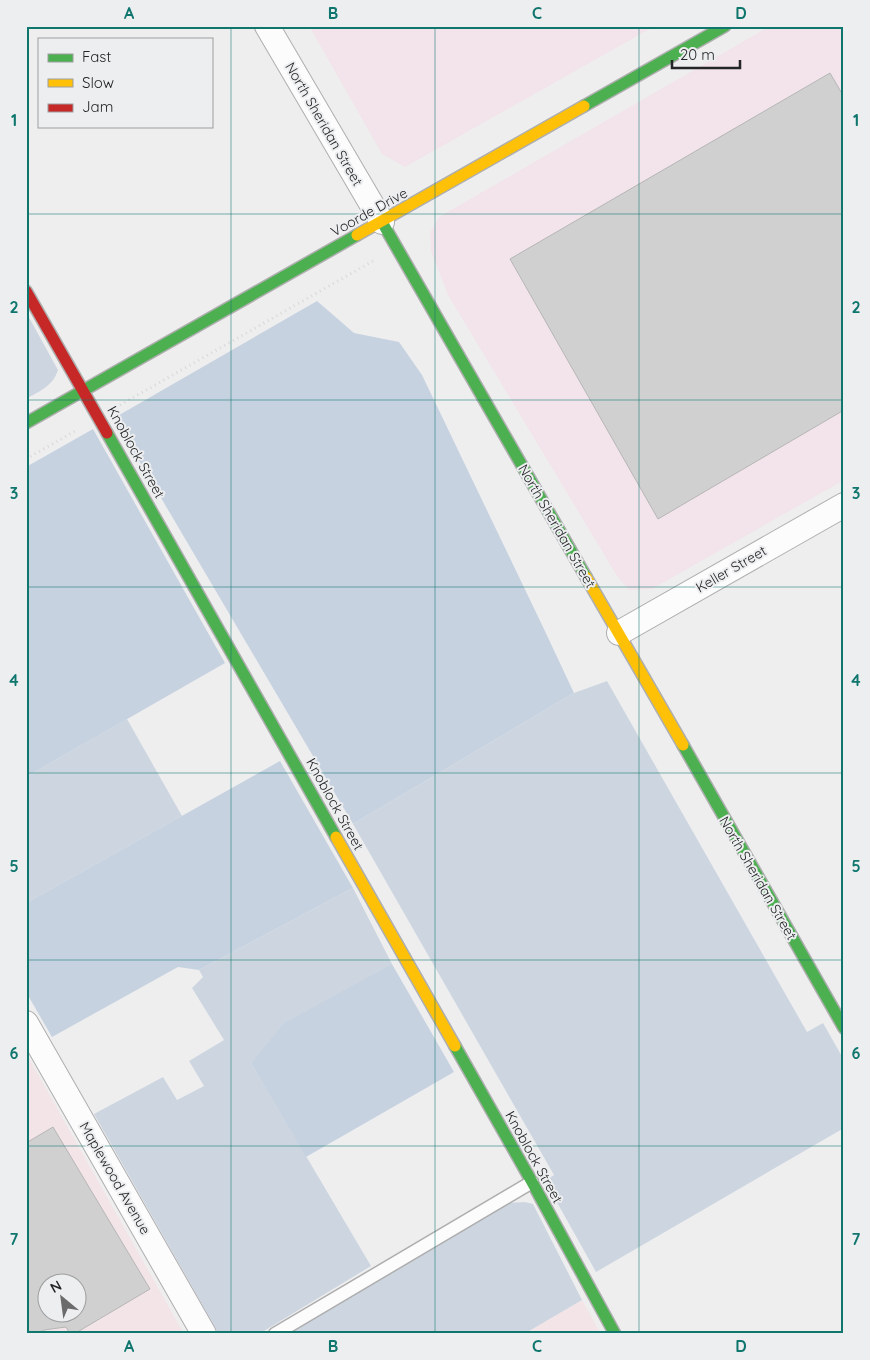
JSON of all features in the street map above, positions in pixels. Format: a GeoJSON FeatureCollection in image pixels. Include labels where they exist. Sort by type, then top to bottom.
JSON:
{"type":"FeatureCollection","features":[{"type":"Feature","properties":{"kind":"street","name":"North Sheridan Street"},"geometry":{"type":"LineString","coordinates":[[267,26],[619,633],[844,1028]]}},
{"type":"Feature","properties":{"kind":"street","name":"Voorde Drive"},"geometry":{"type":"LineString","coordinates":[[26,423],[725,26]]}},
{"type":"Feature","properties":{"kind":"street","name":"Knoblock Street"},"geometry":{"type":"LineString","coordinates":[[26,291],[84,390],[532,1182],[615,1334]]}},
{"type":"Feature","properties":{"kind":"street","name":"Keller Street"},"geometry":{"type":"LineString","coordinates":[[619,633],[844,505]]}},
{"type":"Feature","properties":{"kind":"street","name":"Maplewood Avenue"},"geometry":{"type":"LineString","coordinates":[[26,1023],[204,1334]]}},
{"type":"Feature","properties":{"kind":"lane"},"geometry":{"type":"LineString","coordinates":[[275,1334],[532,1182]]}},
{"type":"Feature","properties":{"kind":"path"},"geometry":{"type":"LineString","coordinates":[[26,459],[373,261],[382,222]]}},
{"type":"Feature","properties":{"kind":"shaded area"},"geometry":{"type":"Polygon","coordinates":[[[309,26],[655,26],[405,167],[382,154],[309,26]]]}},
{"type":"Feature","properties":{"kind":"shaded area"},"geometry":{"type":"Polygon","coordinates":[[[770,26],[844,26],[844,480],[652,589],[629,590],[617,576],[448,295],[431,251],[430,233],[439,217],[770,26]]]}},
{"type":"Feature","properties":{"kind":"shaded area"},"geometry":{"type":"Polygon","coordinates":[[[317,301],[354,333],[399,342],[422,375],[574,693],[353,824],[114,418],[317,301]]]}},
{"type":"Feature","properties":{"kind":"shaded area"},"geometry":{"type":"Polygon","coordinates":[[[26,312],[58,370],[56,376],[49,384],[26,399],[26,312]]]}},
{"type":"Feature","properties":{"kind":"shaded area"},"geometry":{"type":"Polygon","coordinates":[[[93,429],[225,663],[26,777],[26,467],[93,429]]]}},
{"type":"Feature","properties":{"kind":"shaded area"},"geometry":{"type":"Polygon","coordinates":[[[607,681],[807,1032],[823,1023],[844,1060],[844,1128],[596,1272],[545,1181],[554,1175],[353,824],[574,693],[607,681]]]}},
{"type":"Feature","properties":{"kind":"shaded area"},"geometry":{"type":"Polygon","coordinates":[[[127,719],[182,816],[26,903],[26,777],[127,719]]]}},
{"type":"Feature","properties":{"kind":"shaded area"},"geometry":{"type":"Polygon","coordinates":[[[280,761],[353,888],[199,970],[178,967],[52,1037],[26,992],[26,903],[280,761]]]}},
{"type":"Feature","properties":{"kind":"shaded area"},"geometry":{"type":"Polygon","coordinates":[[[353,888],[392,964],[251,1063],[371,1266],[259,1334],[219,1334],[94,1114],[163,1077],[177,1100],[204,1086],[189,1061],[224,1040],[192,988],[203,977],[199,970],[353,888]]]}},
{"type":"Feature","properties":{"kind":"shaded area"},"geometry":{"type":"Polygon","coordinates":[[[392,964],[454,1072],[306,1157],[251,1063],[284,1023],[392,964]]]}},
{"type":"Feature","properties":{"kind":"shaded area"},"geometry":{"type":"Polygon","coordinates":[[[26,1053],[184,1334],[26,1334],[26,1053]]]}},
{"type":"Feature","properties":{"kind":"shaded area"},"geometry":{"type":"Polygon","coordinates":[[[525,1202],[533,1204],[582,1300],[524,1334],[284,1334],[508,1203],[525,1202]]]}},
{"type":"Feature","properties":{"kind":"shaded area"},"geometry":{"type":"Polygon","coordinates":[[[582,1300],[601,1334],[524,1334],[582,1300]]]}},
{"type":"Feature","properties":{"kind":"building"},"geometry":{"type":"Polygon","coordinates":[[[830,73],[844,97],[844,410],[658,519],[510,259],[830,73]]]}},
{"type":"Feature","properties":{"kind":"building"},"geometry":{"type":"Polygon","coordinates":[[[53,1127],[150,1289],[74,1334],[70,1334],[66,1327],[44,1330],[39,1334],[26,1334],[26,1143],[53,1127]]]}},
{"type":"Feature","properties":{"kind":"traffic: fast"},"geometry":{"type":"LineString","coordinates":[[584,106],[725,26]]}},
{"type":"Feature","properties":{"kind":"traffic: fast"},"geometry":{"type":"LineString","coordinates":[[382,222],[586,577]]}},
{"type":"Feature","properties":{"kind":"traffic: fast"},"geometry":{"type":"LineString","coordinates":[[26,423],[357,235]]}},
{"type":"Feature","properties":{"kind":"traffic: fast"},"geometry":{"type":"LineString","coordinates":[[107,433],[336,837]]}},
{"type":"Feature","properties":{"kind":"traffic: fast"},"geometry":{"type":"LineString","coordinates":[[683,745],[844,1028]]}},
{"type":"Feature","properties":{"kind":"traffic: fast"},"geometry":{"type":"LineString","coordinates":[[455,1046],[615,1334]]}},
{"type":"Feature","properties":{"kind":"traffic: slow"},"geometry":{"type":"LineString","coordinates":[[357,235],[584,106]]}},
{"type":"Feature","properties":{"kind":"traffic: slow"},"geometry":{"type":"LineString","coordinates":[[586,577],[683,745]]}},
{"type":"Feature","properties":{"kind":"traffic: slow"},"geometry":{"type":"LineString","coordinates":[[336,837],[455,1046]]}},
{"type":"Feature","properties":{"kind":"traffic: jam"},"geometry":{"type":"LineString","coordinates":[[26,291],[107,433]]}}]}
